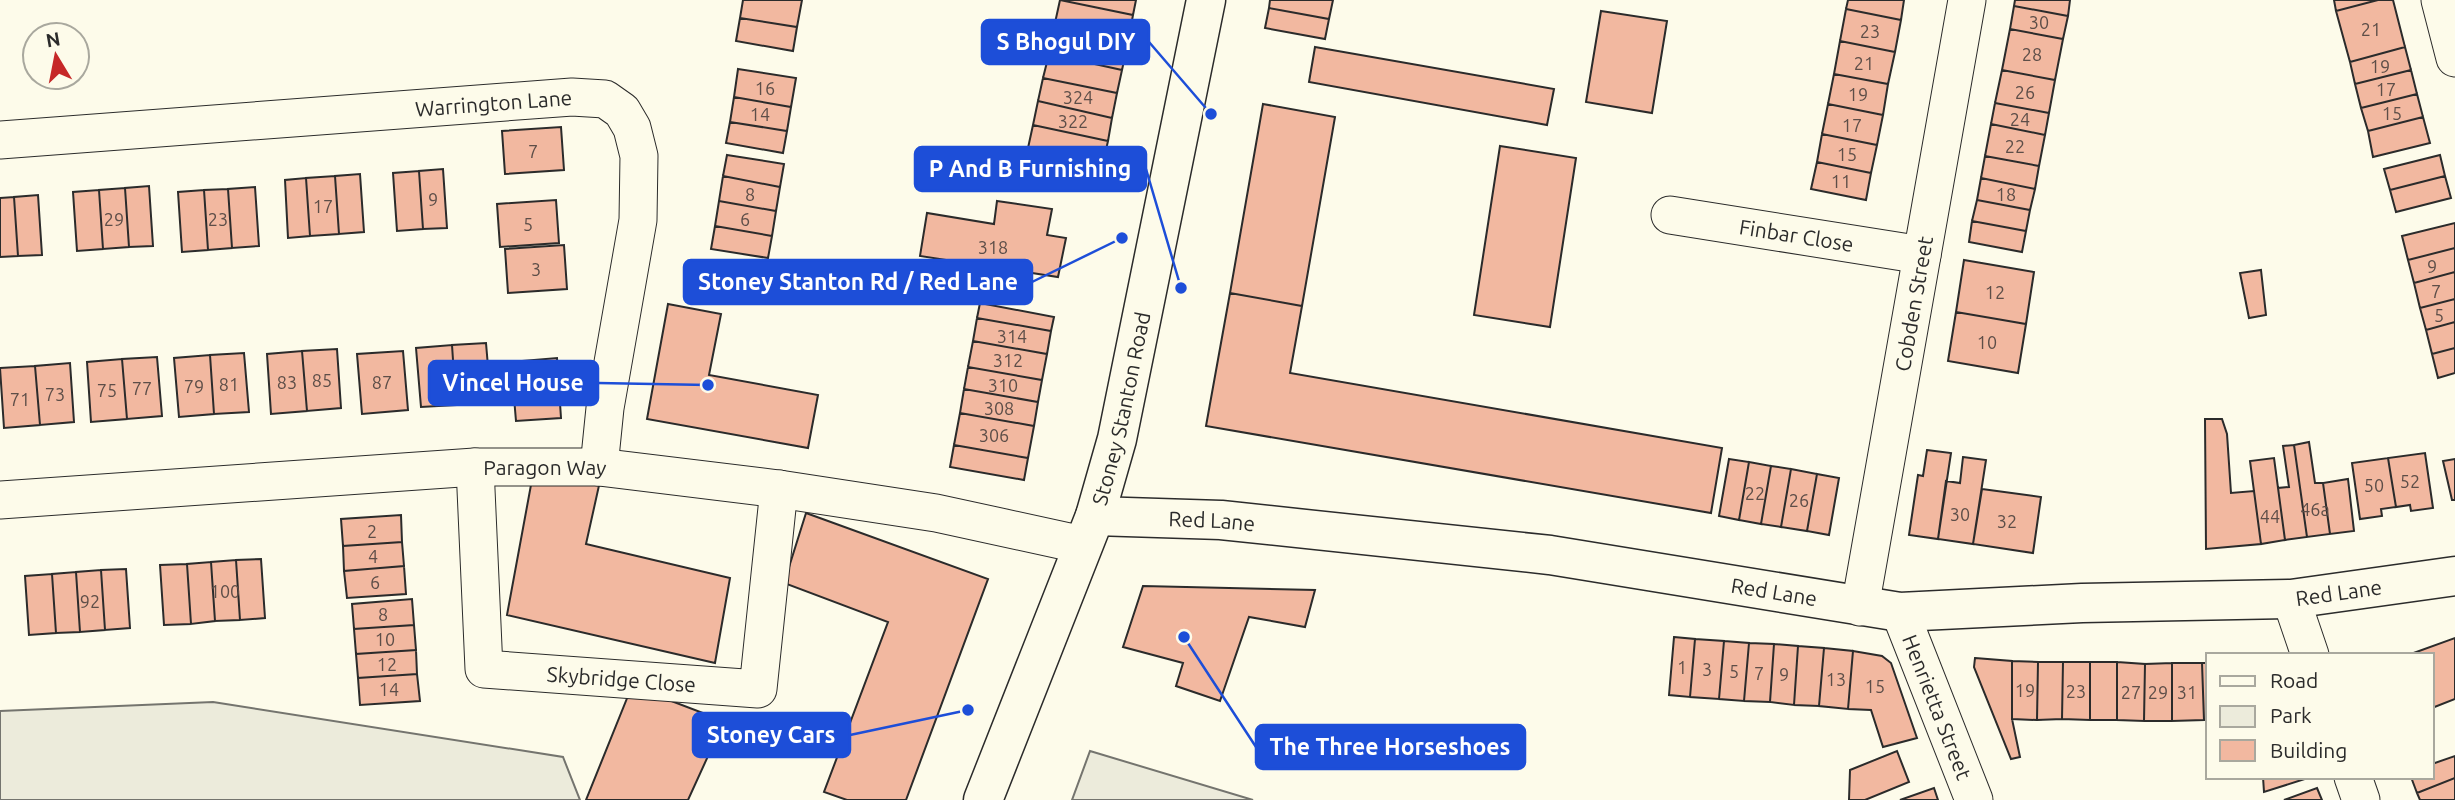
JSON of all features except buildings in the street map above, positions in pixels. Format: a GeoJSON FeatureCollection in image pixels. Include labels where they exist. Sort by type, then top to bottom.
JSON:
{"type":"FeatureCollection","features":[{"type":"Feature","properties":{"kind":"street","name":"Stoney Stanton Road"},"geometry":{"type":"LineString","coordinates":[[983,800],[1089,531],[1124,412],[1206,0]]}},
{"type":"Feature","properties":{"kind":"street","name":"Cobden Street"},"geometry":{"type":"LineString","coordinates":[[1860,607],[1967,0]]}},
{"type":"Feature","properties":{"kind":"street"},"geometry":{"type":"LineString","coordinates":[[2440,0],[2455,58]]}},
{"type":"Feature","properties":{"kind":"street","name":"Warrington Lane"},"geometry":{"type":"LineString","coordinates":[[0,140],[572,97],[605,99],[622,111],[632,128],[639,156],[638,220],[605,408],[598,467]]}},
{"type":"Feature","properties":{"kind":"street","name":"Finbar Close"},"geometry":{"type":"LineString","coordinates":[[1670,215],[1922,255]]}},
{"type":"Feature","properties":{"kind":"street","name":"Paragon Way"},"geometry":{"type":"LineString","coordinates":[[0,500],[475,467],[598,467],[1089,531]]}},
{"type":"Feature","properties":{"kind":"street","name":"Skybridge Close"},"geometry":{"type":"LineString","coordinates":[[475,467],[484,669],[758,689],[779,489]]}},
{"type":"Feature","properties":{"kind":"street","name":"Red Lane"},"geometry":{"type":"LineString","coordinates":[[1089,531],[1221,520],[1550,555],[1900,612],[2082,603],[2291,599],[2455,576]]}},
{"type":"Feature","properties":{"kind":"street"},"geometry":{"type":"LineString","coordinates":[[2291,599],[2309,653]]}},
{"type":"Feature","properties":{"kind":"street","name":"Henrietta Street"},"geometry":{"type":"LineString","coordinates":[[1900,612],[1974,800]]}},
{"type":"Feature","properties":{"kind":"street"},"geometry":{"type":"LineString","coordinates":[[2354,779],[2361,800]]}},
{"type":"Feature","properties":{"kind":"green space"},"geometry":{"type":"Polygon","coordinates":[[[213,702],[563,757],[580,800],[0,800],[0,711],[213,702]]]}},
{"type":"Feature","properties":{"kind":"green space"},"geometry":{"type":"Polygon","coordinates":[[[1090,751],[1253,800],[1072,800],[1090,751]]]}},
{"type":"Feature","properties":{"kind":"place","name":"S Bhogul DIY"},"geometry":{"type":"Point","coordinates":[1211,114]}},
{"type":"Feature","properties":{"kind":"place","name":"Stoney Stanton Rd / Red Lane"},"geometry":{"type":"Point","coordinates":[1122,238]}},
{"type":"Feature","properties":{"kind":"place","name":"P And B Furnishing"},"geometry":{"type":"Point","coordinates":[1181,288]}},
{"type":"Feature","properties":{"kind":"place","name":"Vincel House"},"geometry":{"type":"Point","coordinates":[708,385]}},
{"type":"Feature","properties":{"kind":"place","name":"The Three Horseshoes"},"geometry":{"type":"Point","coordinates":[1184,637]}},
{"type":"Feature","properties":{"kind":"place","name":"Stoney Cars"},"geometry":{"type":"Point","coordinates":[968,710]}}]}
